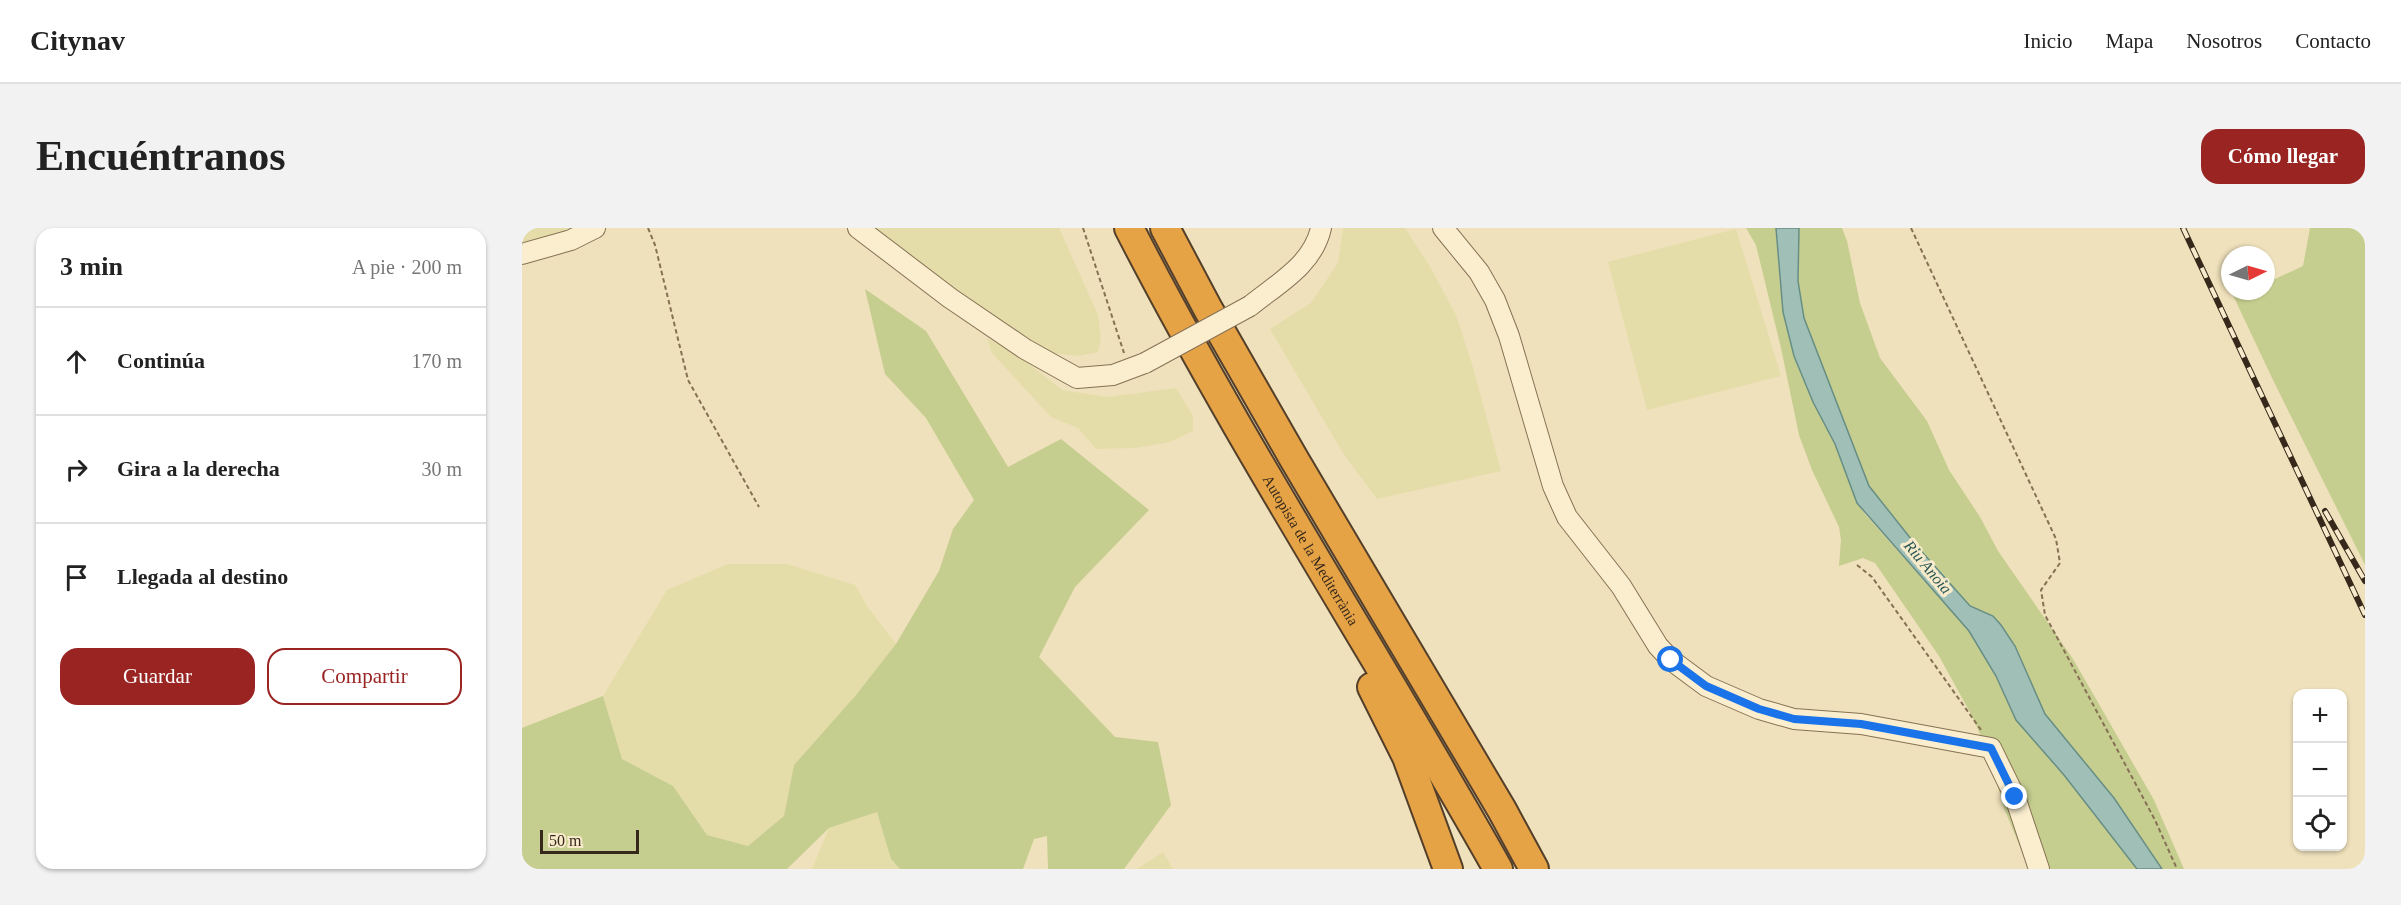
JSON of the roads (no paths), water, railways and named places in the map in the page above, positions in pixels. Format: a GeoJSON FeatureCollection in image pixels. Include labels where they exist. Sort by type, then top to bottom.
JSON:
{"type":"FeatureCollection","features":[{"type":"Feature","properties":{"kind":"highway","name":"Autopista de la Mediterrània"},"geometry":{"type":"LineString","coordinates":[[1129,228],[1198,360],[1282,505],[1436,759],[1498,869]]}},
{"type":"Feature","properties":{"kind":"highway"},"geometry":{"type":"LineString","coordinates":[[1165,228],[1208,309],[1288,449],[1502,810],[1534,869]]}},
{"type":"Feature","properties":{"kind":"highway"},"geometry":{"type":"LineString","coordinates":[[1282,505],[1407,757],[1448,869]]}},
{"type":"Feature","properties":{"kind":"highway"},"geometry":{"type":"LineString","coordinates":[[1502,810],[1541,869]]}},
{"type":"Feature","properties":{"kind":"lane"},"geometry":{"type":"LineString","coordinates":[[522,254],[570,240],[595,228]]}},
{"type":"Feature","properties":{"kind":"lane"},"geometry":{"type":"LineString","coordinates":[[858,228],[950,298],[1025,350],[1077,378],[1113,375],[1137,366],[1250,306],[1304,264],[1319,238],[1321,228]]}},
{"type":"Feature","properties":{"kind":"lane"},"geometry":{"type":"LineString","coordinates":[[1443,228],[1479,272],[1495,300],[1509,336],[1553,486],[1567,517],[1587,545],[1608,567],[1658,646],[1671,660],[1706,686],[1759,709],[1794,719],[1861,724],[1991,748],[2019,807],[2039,869]]}},
{"type":"Feature","properties":{"kind":"water","name":"Riu Anoia"},"geometry":{"type":"Polygon","coordinates":[[[1776,228],[1799,228],[1798,281],[1804,318],[1869,486],[1915,544],[1970,606],[1993,616],[2001,625],[2015,646],[2045,714],[2114,798],[2162,869],[2137,869],[2064,775],[2016,720],[1996,676],[1969,631],[1857,503],[1835,444],[1813,402],[1794,356],[1783,312],[1776,228]]]}},
{"type":"Feature","properties":{"kind":"railway"},"geometry":{"type":"LineString","coordinates":[[2183,228],[2365,615]]}},
{"type":"Feature","properties":{"kind":"railway"},"geometry":{"type":"LineString","coordinates":[[2325,511],[2365,581]]}}]}
